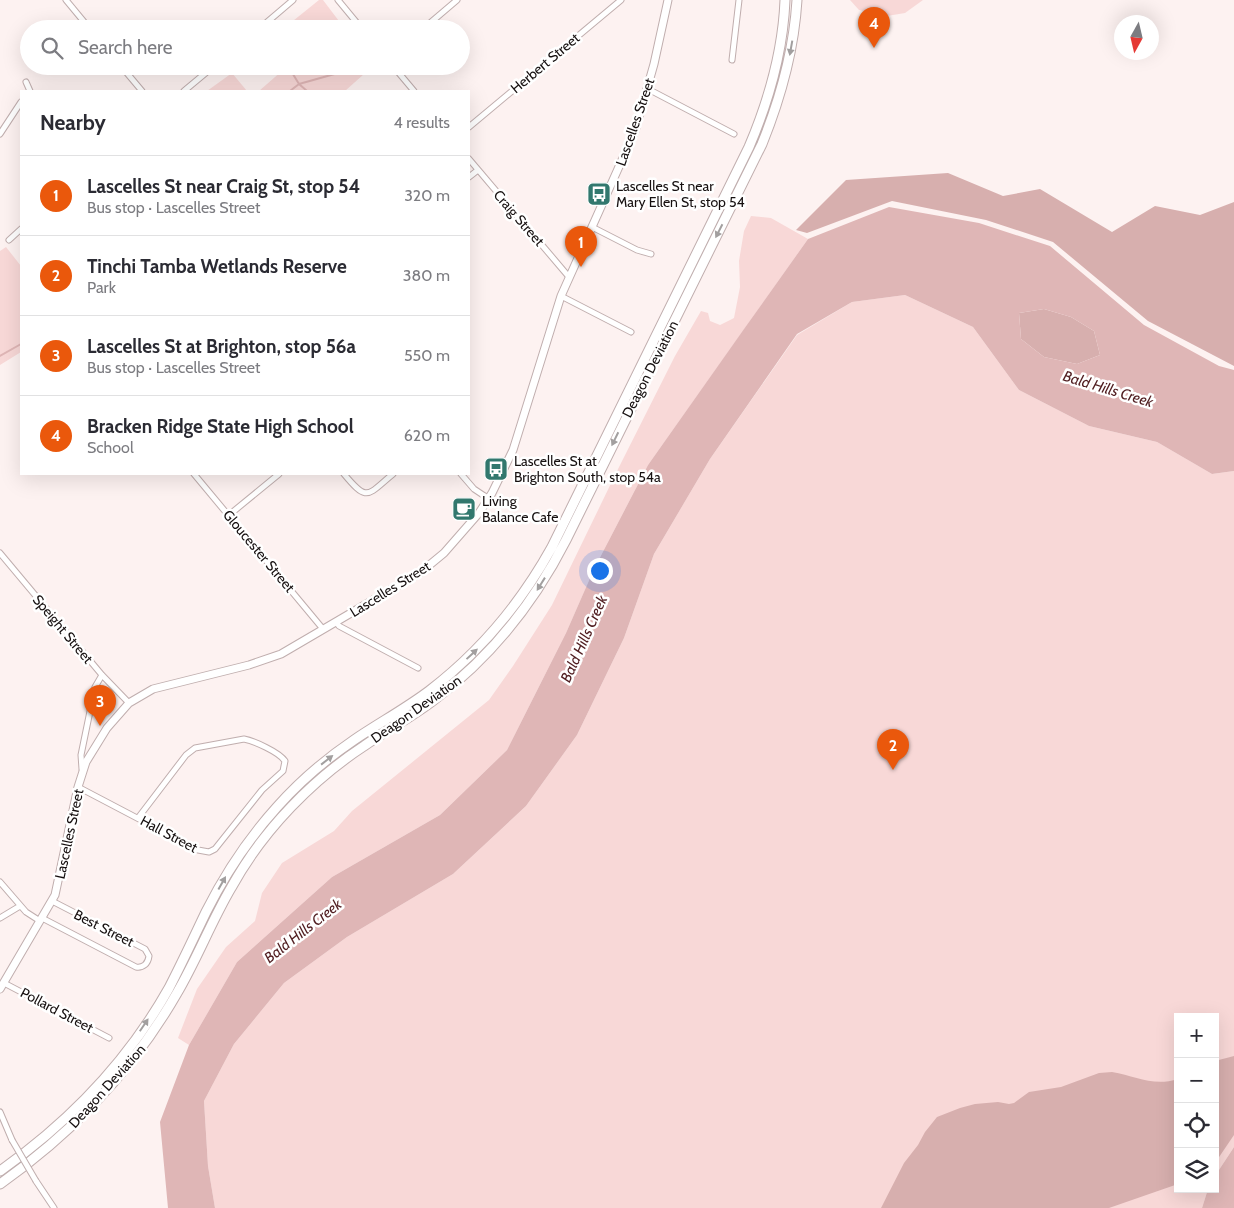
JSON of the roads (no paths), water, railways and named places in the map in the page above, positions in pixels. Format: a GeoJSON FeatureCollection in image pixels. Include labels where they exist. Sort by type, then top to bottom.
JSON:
{"type":"FeatureCollection","features":[{"type":"Feature","properties":{"kind":"highway","name":"Deagon Deviation"},"geometry":{"type":"LineString","coordinates":[[0,1171],[28,1150],[70,1113],[94,1089],[123,1054],[167,991],[207,911],[234,864],[260,826],[277,807],[310,775],[343,748],[408,705],[457,667],[492,634],[530,584],[552,547],[749,147],[765,108],[773,79],[781,42],[786,0]]}},
{"type":"Feature","properties":{"kind":"highway","name":"Deagon Deviation"},"geometry":{"type":"LineString","coordinates":[[0,1184],[39,1155],[81,1118],[152,1034],[193,965],[230,889],[269,832],[290,808],[348,757],[421,709],[461,678],[499,640],[538,590],[566,540],[762,144],[778,104],[784,80],[793,38],[797,0]]}},
{"type":"Feature","properties":{"kind":"street"},"geometry":{"type":"LineString","coordinates":[[66,0],[83,20]]}},
{"type":"Feature","properties":{"kind":"street"},"geometry":{"type":"LineString","coordinates":[[270,20],[294,0]]}},
{"type":"Feature","properties":{"kind":"street"},"geometry":{"type":"LineString","coordinates":[[338,0],[355,20]]}},
{"type":"Feature","properties":{"kind":"street"},"geometry":{"type":"LineString","coordinates":[[434,20],[457,0]]}},
{"type":"Feature","properties":{"kind":"street","name":"Herbert Street"},"geometry":{"type":"LineString","coordinates":[[470,126],[621,0]]}},
{"type":"Feature","properties":{"kind":"street","name":"Lascelles Street"},"geometry":{"type":"LineString","coordinates":[[2,986],[52,901],[57,888],[78,787],[86,762],[118,714],[129,703],[153,689],[263,662],[281,654],[429,566],[470,525],[489,499],[507,464],[519,434],[561,296],[630,144],[648,89],[668,0]]}},
{"type":"Feature","properties":{"kind":"street"},"geometry":{"type":"LineString","coordinates":[[732,60],[739,0]]}},
{"type":"Feature","properties":{"kind":"street"},"geometry":{"type":"LineString","coordinates":[[129,75],[141,90]]}},
{"type":"Feature","properties":{"kind":"street"},"geometry":{"type":"LineString","coordinates":[[185,90],[203,75]]}},
{"type":"Feature","properties":{"kind":"street"},"geometry":{"type":"LineString","coordinates":[[401,75],[413,90]]}},
{"type":"Feature","properties":{"kind":"street"},"geometry":{"type":"LineString","coordinates":[[26,82],[30,90]]}},
{"type":"Feature","properties":{"kind":"street"},"geometry":{"type":"LineString","coordinates":[[648,89],[734,134]]}},
{"type":"Feature","properties":{"kind":"street"},"geometry":{"type":"LineString","coordinates":[[0,134],[20,104]]}},
{"type":"Feature","properties":{"kind":"street","name":"Craig Street"},"geometry":{"type":"LineString","coordinates":[[470,159],[569,277]]}},
{"type":"Feature","properties":{"kind":"street"},"geometry":{"type":"LineString","coordinates":[[470,176],[478,170]]}},
{"type":"Feature","properties":{"kind":"street"},"geometry":{"type":"LineString","coordinates":[[592,227],[637,250],[651,254]]}},
{"type":"Feature","properties":{"kind":"street"},"geometry":{"type":"LineString","coordinates":[[9,240],[20,230]]}},
{"type":"Feature","properties":{"kind":"street"},"geometry":{"type":"LineString","coordinates":[[561,296],[631,332]]}},
{"type":"Feature","properties":{"kind":"street","name":"Gloucester Street"},"geometry":{"type":"LineString","coordinates":[[195,475],[323,629]]}},
{"type":"Feature","properties":{"kind":"street"},"geometry":{"type":"LineString","coordinates":[[229,516],[278,475]]}},
{"type":"Feature","properties":{"kind":"street"},"geometry":{"type":"LineString","coordinates":[[345,475],[357,489],[364,493],[371,492],[392,475]]}},
{"type":"Feature","properties":{"kind":"street"},"geometry":{"type":"LineString","coordinates":[[462,475],[474,489],[489,499]]}},
{"type":"Feature","properties":{"kind":"street"},"geometry":{"type":"LineString","coordinates":[[363,500],[364,493]]}},
{"type":"Feature","properties":{"kind":"street","name":"Speight Street"},"geometry":{"type":"LineString","coordinates":[[0,553],[102,675],[129,703]]}},
{"type":"Feature","properties":{"kind":"street"},"geometry":{"type":"LineString","coordinates":[[336,622],[339,626],[418,668]]}},
{"type":"Feature","properties":{"kind":"street"},"geometry":{"type":"LineString","coordinates":[[82,775],[81,755],[95,687],[102,675]]}},
{"type":"Feature","properties":{"kind":"street","name":"Hall Street"},"geometry":{"type":"LineString","coordinates":[[78,787],[198,850],[209,852],[221,843],[262,790],[283,771],[285,765],[283,758],[244,739],[195,748],[186,755],[138,818]]}},
{"type":"Feature","properties":{"kind":"street"},"geometry":{"type":"LineString","coordinates":[[0,882],[20,906],[31,916],[41,920]]}},
{"type":"Feature","properties":{"kind":"street","name":"Best Street"},"geometry":{"type":"LineString","coordinates":[[41,920],[136,966],[140,967],[147,963],[149,956],[145,949],[52,901]]}},
{"type":"Feature","properties":{"kind":"street"},"geometry":{"type":"LineString","coordinates":[[0,918],[20,906]]}},
{"type":"Feature","properties":{"kind":"street","name":"Pollard Street"},"geometry":{"type":"LineString","coordinates":[[2,986],[109,1038]]}},
{"type":"Feature","properties":{"kind":"street"},"geometry":{"type":"LineString","coordinates":[[0,1112],[12,1140],[54,1208]]}},
{"type":"Feature","properties":{"kind":"water","name":"Bald Hills Creek"},"geometry":{"type":"Polygon","coordinates":[[[889,207],[979,223],[1050,246],[1144,325],[1219,366],[1234,370],[1234,471],[1212,474],[1157,442],[1089,426],[1019,390],[973,327],[905,295],[852,302],[797,334],[710,459],[654,554],[624,638],[577,735],[526,806],[453,874],[347,937],[284,983],[234,1044],[204,1101],[208,1166],[215,1208],[168,1208],[160,1122],[189,1045],[237,962],[332,877],[440,815],[507,750],[566,633],[594,569],[648,465],[808,239],[889,207]],[[1044,309],[1019,313],[1021,339],[1044,357],[1077,364],[1100,355],[1094,331],[1071,317],[1044,309]]]}},
{"type":"Feature","properties":{"kind":"water"},"geometry":{"type":"Polygon","coordinates":[[[1234,1147],[1234,1208],[1202,1208],[1207,1193],[1219,1193],[1219,1170],[1234,1147]]]}},
{"type":"Feature","properties":{"kind":"waterway"},"geometry":{"type":"LineString","coordinates":[[294,75],[306,90]]}},
{"type":"Feature","properties":{"kind":"waterway"},"geometry":{"type":"LineString","coordinates":[[291,90],[299,84],[331,75]]}},
{"type":"Feature","properties":{"kind":"waterway"},"geometry":{"type":"LineString","coordinates":[[0,356],[20,345]]}},
{"type":"Feature","properties":{"kind":"place","name":"Bracken Ridge State High School"},"geometry":{"type":"Point","coordinates":[874,48]}},
{"type":"Feature","properties":{"kind":"place","name":"Lascelles St near Mary Ellen St, stop 54"},"geometry":{"type":"Point","coordinates":[599,194]}},
{"type":"Feature","properties":{"kind":"place","name":"Lascelles St near Craig St, stop 54"},"geometry":{"type":"Point","coordinates":[581,267]}},
{"type":"Feature","properties":{"kind":"place","name":"Lascelles St at Brighton South, stop 54a"},"geometry":{"type":"Point","coordinates":[496,469]}},
{"type":"Feature","properties":{"kind":"place","name":"Living Balance Cafe"},"geometry":{"type":"Point","coordinates":[464,509]}},
{"type":"Feature","properties":{"kind":"place","name":"Lascelles St at Brighton, stop 56a"},"geometry":{"type":"Point","coordinates":[100,726]}},
{"type":"Feature","properties":{"kind":"place","name":"Tinchi Tamba Wetlands Reserve"},"geometry":{"type":"Point","coordinates":[893,770]}}]}
